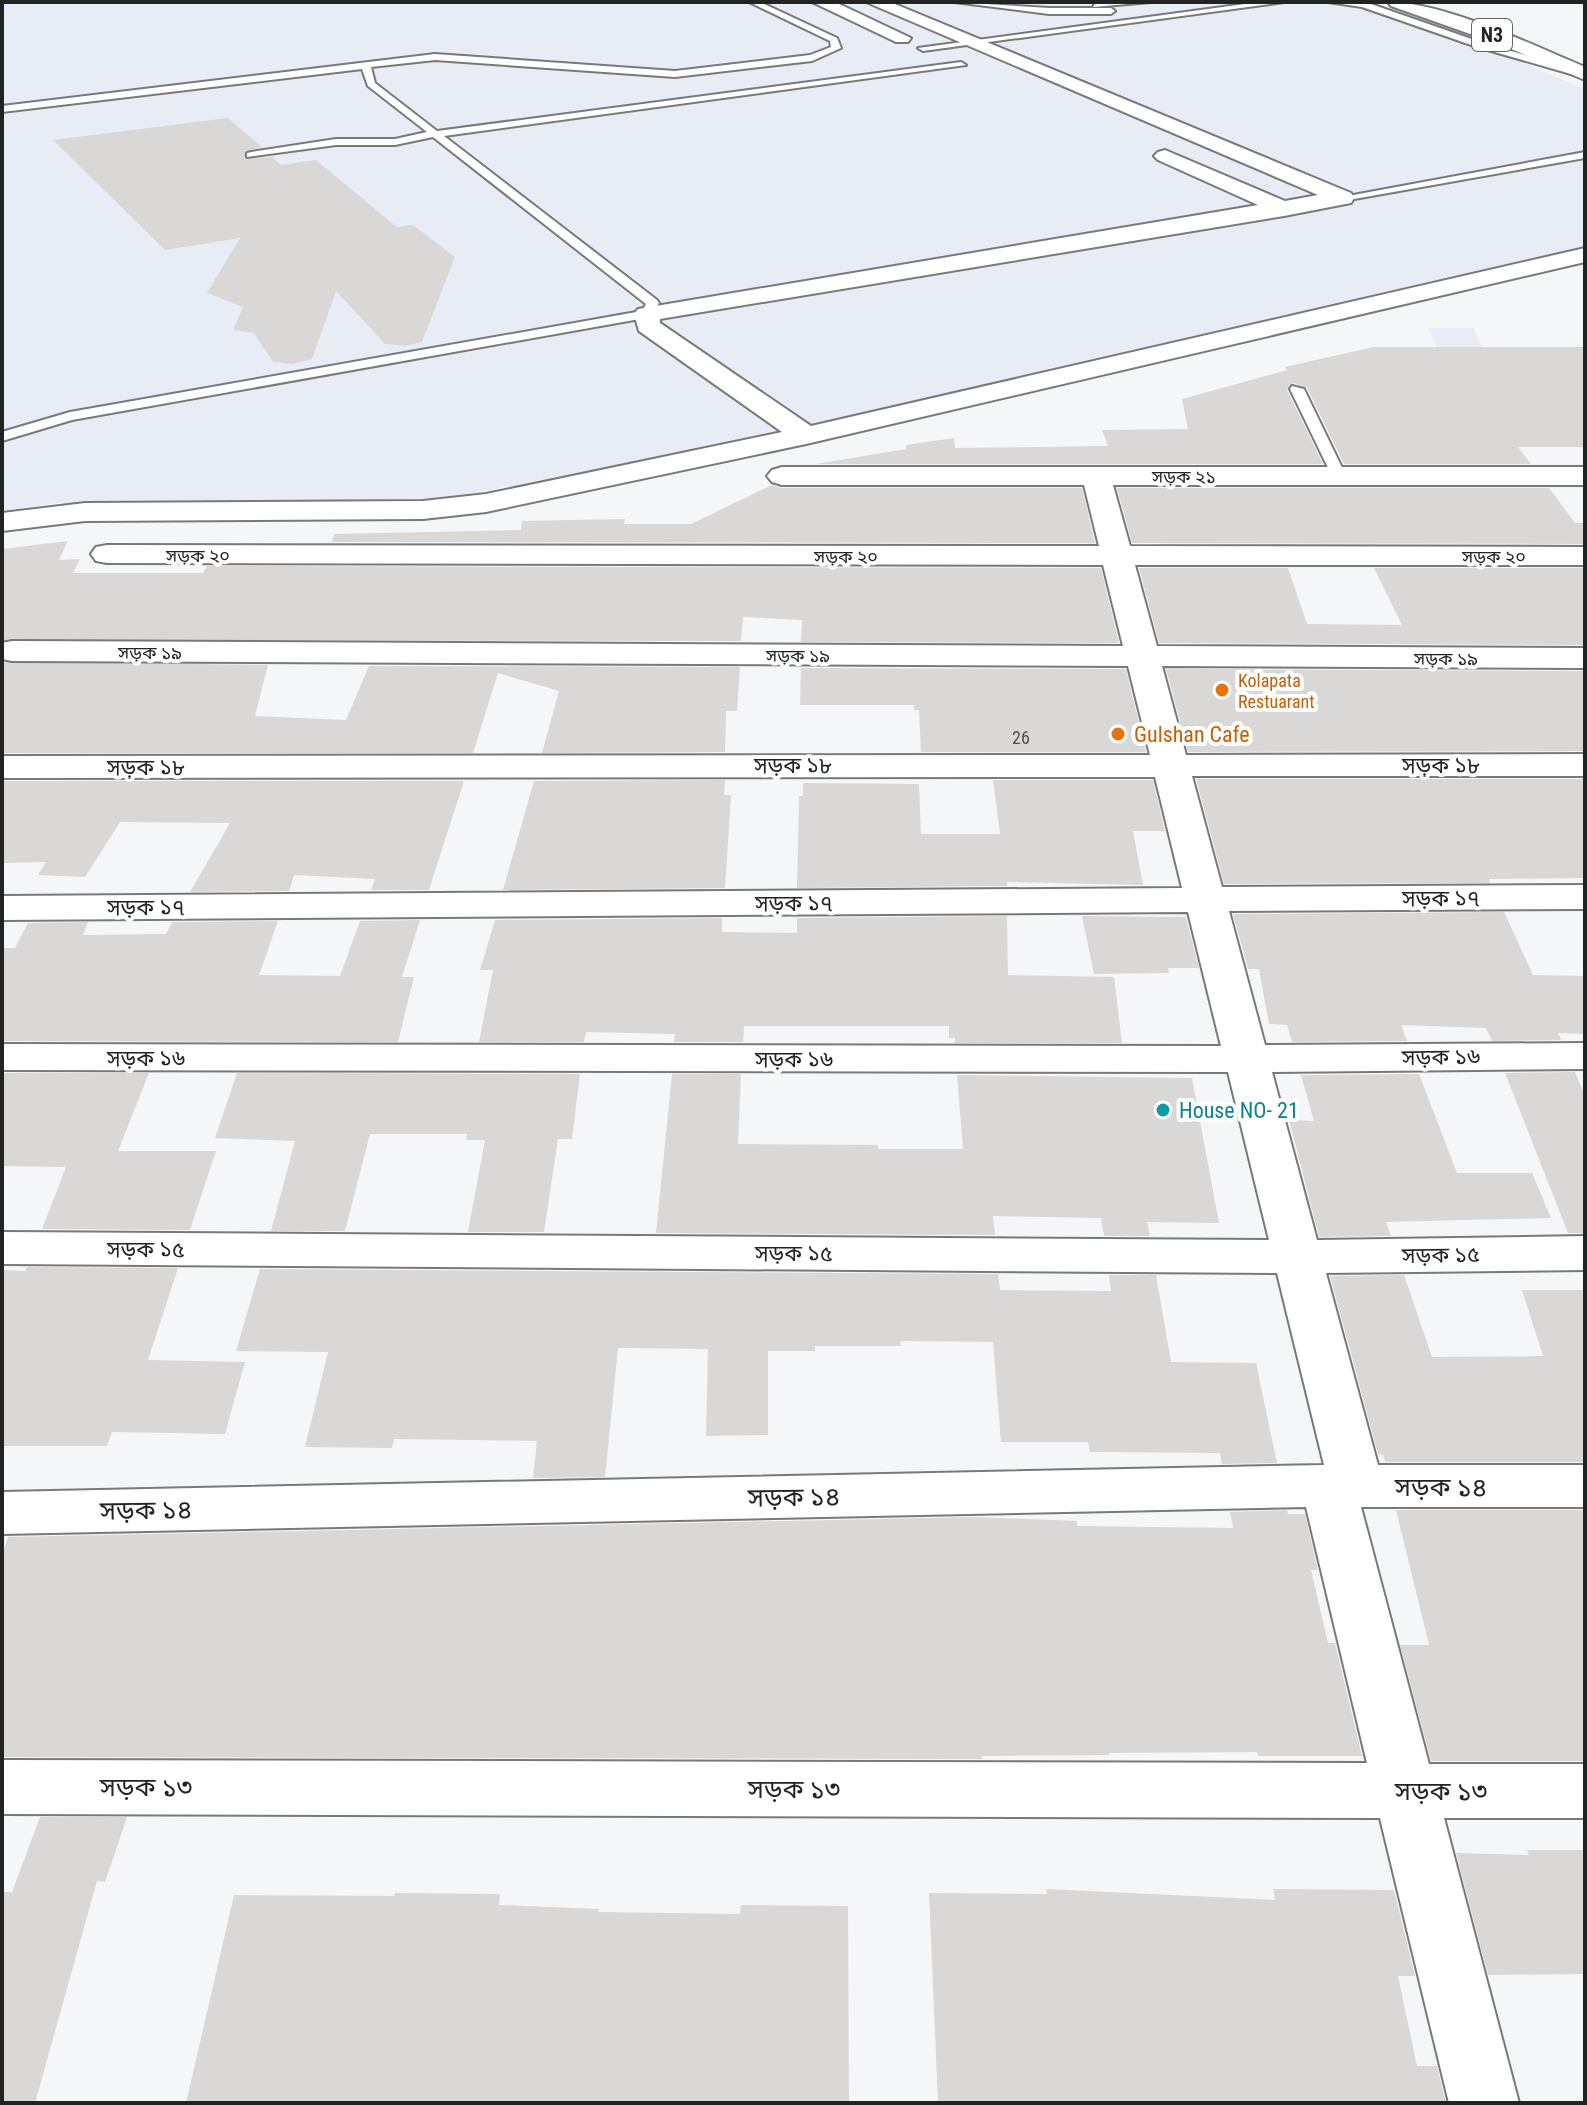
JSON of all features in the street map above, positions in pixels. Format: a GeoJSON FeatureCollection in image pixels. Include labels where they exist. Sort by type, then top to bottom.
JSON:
{"type":"FeatureCollection","features":[{"type":"Feature","properties":{"kind":"main road"},"geometry":{"type":"LineString","coordinates":[[821,2],[968,68]]}},
{"type":"Feature","properties":{"kind":"main road"},"geometry":{"type":"LineString","coordinates":[[875,2],[1343,198]]}},
{"type":"Feature","properties":{"kind":"main road","name":"N3"},"geometry":{"type":"LineString","coordinates":[[1397,2],[1510,42],[1585,74]]}},
{"type":"Feature","properties":{"kind":"main road","name":"N3"},"geometry":{"type":"LineString","coordinates":[[1454,2],[1585,55]]}},
{"type":"Feature","properties":{"kind":"main road"},"geometry":{"type":"LineString","coordinates":[[1143,146],[1284,209]]}},
{"type":"Feature","properties":{"kind":"main road"},"geometry":{"type":"LineString","coordinates":[[806,436],[648,326],[647,314],[1343,198]]}},
{"type":"Feature","properties":{"kind":"main road"},"geometry":{"type":"LineString","coordinates":[[2,522],[85,512],[423,510],[486,503],[806,436],[1585,255]]}},
{"type":"Feature","properties":{"kind":"main road","name":"সড়ক ২১"},"geometry":{"type":"LineString","coordinates":[[782,476],[1585,476]]}},
{"type":"Feature","properties":{"kind":"main road"},"geometry":{"type":"LineString","coordinates":[[1096,476],[1298,1257],[1405,1791],[1484,2103]]}},
{"type":"Feature","properties":{"kind":"main road","name":"সড়ক ২০"},"geometry":{"type":"LineString","coordinates":[[107,554],[1585,556]]}},
{"type":"Feature","properties":{"kind":"main road","name":"সড়ক ১৯"},"geometry":{"type":"LineString","coordinates":[[12,651],[1585,658]]}},
{"type":"Feature","properties":{"kind":"main road","name":"সড়ক ১৮"},"geometry":{"type":"LineString","coordinates":[[2,767],[1585,765]]}},
{"type":"Feature","properties":{"kind":"main road","name":"সড়ক ১৭"},"geometry":{"type":"LineString","coordinates":[[2,908],[1585,897]]}},
{"type":"Feature","properties":{"kind":"main road","name":"সড়ক ১৬"},"geometry":{"type":"LineString","coordinates":[[2,1057],[1246,1059],[1585,1056]]}},
{"type":"Feature","properties":{"kind":"main road","name":"সড়ক ১৫"},"geometry":{"type":"LineString","coordinates":[[2,1248],[1298,1257],[1585,1253]]}},
{"type":"Feature","properties":{"kind":"main road","name":"সড়ক ১৪"},"geometry":{"type":"LineString","coordinates":[[2,1513],[1342,1487],[1585,1486]]}},
{"type":"Feature","properties":{"kind":"main road","name":"সড়ক ১৩"},"geometry":{"type":"LineString","coordinates":[[2,1787],[1585,1791]]}},
{"type":"Feature","properties":{"kind":"lane"},"geometry":{"type":"LineString","coordinates":[[2,109],[447,57],[675,74],[802,59],[823,55],[836,48],[834,40],[753,2]]}},
{"type":"Feature","properties":{"kind":"lane"},"geometry":{"type":"LineString","coordinates":[[958,2],[1081,12],[1212,2]]}},
{"type":"Feature","properties":{"kind":"lane"},"geometry":{"type":"LineString","coordinates":[[1008,2],[1080,6],[1147,2]]}},
{"type":"Feature","properties":{"kind":"lane"},"geometry":{"type":"LineString","coordinates":[[923,48],[1280,2]]}},
{"type":"Feature","properties":{"kind":"lane"},"geometry":{"type":"LineString","coordinates":[[1332,2],[1360,3],[1480,45],[1585,74]]}},
{"type":"Feature","properties":{"kind":"lane"},"geometry":{"type":"LineString","coordinates":[[6,431],[81,414],[647,314],[653,303],[371,84],[366,65]]}},
{"type":"Feature","properties":{"kind":"lane"},"geometry":{"type":"LineString","coordinates":[[251,155],[336,142],[395,142],[434,134],[968,68]]}},
{"type":"Feature","properties":{"kind":"lane"},"geometry":{"type":"LineString","coordinates":[[1343,198],[1585,155]]}},
{"type":"Feature","properties":{"kind":"lane"},"geometry":{"type":"LineString","coordinates":[[1297,389],[1339,476]]}},
{"type":"Feature","properties":{"kind":"shaded area"},"geometry":{"type":"Polygon","coordinates":[[[2,2],[1366,2],[1426,22],[1585,89],[1585,251],[877,414],[452,497],[344,505],[56,503],[2,511],[2,2]]]}},
{"type":"Feature","properties":{"kind":"shaded area"},"geometry":{"type":"Polygon","coordinates":[[[1428,328],[1474,328],[1482,348],[1437,347],[1428,328]]]}},
{"type":"Feature","properties":{"kind":"building"},"geometry":{"type":"Polygon","coordinates":[[[228,118],[262,147],[245,151],[245,159],[272,157],[281,165],[316,160],[397,227],[413,225],[455,257],[422,342],[405,346],[385,344],[336,291],[312,359],[293,364],[273,362],[254,333],[233,330],[243,307],[207,293],[240,238],[165,250],[53,140],[228,118]]]}},
{"type":"Feature","properties":{"kind":"building"},"geometry":{"type":"Polygon","coordinates":[[[1373,347],[1585,347],[1585,447],[1518,447],[1531,464],[1344,464],[1307,388],[1293,383],[1287,390],[1323,464],[816,464],[954,438],[955,448],[1108,446],[1102,430],[1188,429],[1182,399],[1287,370],[1285,367],[1373,347]]]}},
{"type":"Feature","properties":{"kind":"building"},"geometry":{"type":"Polygon","coordinates":[[[772,485],[782,488],[1082,488],[1095,543],[332,542],[334,534],[521,530],[522,521],[625,519],[624,524],[691,524],[772,485]]]}},
{"type":"Feature","properties":{"kind":"building"},"geometry":{"type":"Polygon","coordinates":[[[1117,488],[1549,488],[1575,523],[1585,523],[1585,544],[1132,543],[1117,488]]]}},
{"type":"Feature","properties":{"kind":"building"},"geometry":{"type":"Polygon","coordinates":[[[68,541],[59,560],[80,559],[73,573],[203,573],[207,566],[1101,568],[1119,643],[801,642],[802,620],[743,617],[741,641],[2,640],[2,549],[68,541]]]}},
{"type":"Feature","properties":{"kind":"building"},"geometry":{"type":"Polygon","coordinates":[[[1139,568],[1288,568],[1307,624],[1402,625],[1374,568],[1585,568],[1585,645],[1159,643],[1139,568]]]}},
{"type":"Feature","properties":{"kind":"building"},"geometry":{"type":"Polygon","coordinates":[[[2,662],[268,665],[255,716],[346,720],[369,666],[740,667],[737,711],[726,711],[725,752],[542,753],[559,691],[498,673],[473,753],[2,753],[2,662]]]}},
{"type":"Feature","properties":{"kind":"building"},"geometry":{"type":"Polygon","coordinates":[[[801,668],[1126,669],[1146,752],[921,752],[919,710],[914,710],[914,705],[800,705],[801,668]]]}},
{"type":"Feature","properties":{"kind":"building"},"geometry":{"type":"Polygon","coordinates":[[[1166,669],[1585,671],[1585,751],[1188,752],[1166,669]]]}},
{"type":"Feature","properties":{"kind":"building"},"geometry":{"type":"Polygon","coordinates":[[[1196,779],[1585,779],[1585,878],[1489,879],[1490,883],[1224,884],[1196,779]]]}},
{"type":"Feature","properties":{"kind":"building"},"geometry":{"type":"Polygon","coordinates":[[[725,780],[724,795],[731,795],[725,888],[503,890],[534,781],[725,780]]]}},
{"type":"Feature","properties":{"kind":"building"},"geometry":{"type":"Polygon","coordinates":[[[993,780],[1153,780],[1165,831],[1133,831],[1143,885],[1007,882],[1007,886],[797,888],[799,796],[803,796],[803,783],[919,784],[921,834],[1000,834],[993,780]]]}},
{"type":"Feature","properties":{"kind":"building"},"geometry":{"type":"Polygon","coordinates":[[[2,781],[464,781],[429,890],[371,890],[375,879],[294,875],[289,891],[190,892],[230,823],[120,822],[85,877],[38,875],[46,862],[2,863],[2,781]]]}},
{"type":"Feature","properties":{"kind":"building"},"geometry":{"type":"Polygon","coordinates":[[[1504,912],[1533,975],[1585,976],[1585,1034],[1558,1033],[1561,1040],[1492,1041],[1486,1028],[1401,1025],[1407,1041],[1292,1042],[1287,1025],[1269,1024],[1259,969],[1248,969],[1233,914],[1504,912]]]}},
{"type":"Feature","properties":{"kind":"building"},"geometry":{"type":"Polygon","coordinates":[[[1007,916],[1008,975],[1114,977],[1122,1043],[955,1043],[955,1038],[949,1038],[949,1026],[744,1026],[743,1042],[674,1042],[675,1034],[586,1032],[584,1042],[479,1042],[493,970],[480,970],[495,920],[722,918],[722,932],[797,933],[797,918],[1007,916]]]}},
{"type":"Feature","properties":{"kind":"building"},"geometry":{"type":"Polygon","coordinates":[[[1082,916],[1186,917],[1199,968],[1168,968],[1169,973],[1094,974],[1082,916]]]}},
{"type":"Feature","properties":{"kind":"building"},"geometry":{"type":"Polygon","coordinates":[[[420,920],[402,977],[414,977],[398,1042],[2,1041],[2,948],[15,948],[28,923],[88,922],[83,935],[166,934],[172,922],[278,921],[259,975],[340,976],[360,921],[420,920]]]}},
{"type":"Feature","properties":{"kind":"building"},"geometry":{"type":"Polygon","coordinates":[[[1575,1072],[1585,1096],[1585,1233],[1568,1233],[1505,1073],[1575,1072]]]}},
{"type":"Feature","properties":{"kind":"building"},"geometry":{"type":"Polygon","coordinates":[[[2,1073],[149,1073],[118,1151],[216,1151],[190,1230],[42,1229],[66,1167],[2,1166],[2,1073]]]}},
{"type":"Feature","properties":{"kind":"building"},"geometry":{"type":"Polygon","coordinates":[[[237,1073],[580,1074],[572,1139],[558,1139],[544,1232],[468,1232],[485,1140],[466,1140],[467,1134],[370,1134],[345,1231],[271,1231],[295,1141],[215,1138],[237,1073]]]}},
{"type":"Feature","properties":{"kind":"building"},"geometry":{"type":"Polygon","coordinates":[[[672,1074],[741,1074],[738,1144],[878,1145],[878,1149],[963,1149],[957,1075],[1192,1078],[1219,1223],[1147,1222],[1150,1236],[1104,1236],[1101,1218],[993,1216],[995,1235],[656,1233],[672,1074]]]}},
{"type":"Feature","properties":{"kind":"building"},"geometry":{"type":"Polygon","coordinates":[[[1419,1074],[1457,1173],[1532,1173],[1551,1218],[1386,1222],[1391,1236],[1319,1237],[1289,1120],[1314,1121],[1301,1075],[1419,1074]]]}},
{"type":"Feature","properties":{"kind":"building"},"geometry":{"type":"Polygon","coordinates":[[[27,1267],[178,1268],[148,1360],[245,1362],[225,1434],[112,1432],[107,1446],[2,1446],[2,1270],[25,1271],[27,1267]]]}},
{"type":"Feature","properties":{"kind":"building"},"geometry":{"type":"Polygon","coordinates":[[[260,1269],[998,1274],[1000,1290],[1111,1291],[1109,1275],[1156,1275],[1171,1362],[1256,1363],[1277,1463],[1222,1464],[1220,1453],[1090,1452],[1088,1442],[1001,1442],[993,1342],[900,1341],[901,1346],[815,1346],[815,1351],[768,1351],[768,1435],[706,1436],[708,1349],[618,1348],[605,1477],[533,1478],[537,1441],[394,1439],[392,1448],[305,1447],[328,1352],[236,1351],[260,1269]]]}},
{"type":"Feature","properties":{"kind":"building"},"geometry":{"type":"Polygon","coordinates":[[[1404,1275],[1432,1357],[1543,1356],[1522,1290],[1585,1290],[1585,1462],[1385,1462],[1383,1455],[1378,1454],[1330,1276],[1404,1275]]]}},
{"type":"Feature","properties":{"kind":"building"},"geometry":{"type":"Polygon","coordinates":[[[1287,1510],[1288,1514],[1305,1514],[1318,1570],[1311,1570],[1328,1643],[1335,1643],[1362,1756],[1258,1756],[1257,1752],[982,1756],[982,1759],[2,1757],[2,1554],[8,1537],[975,1517],[1077,1521],[1077,1526],[1233,1528],[1230,1512],[1287,1510]]]}},
{"type":"Feature","properties":{"kind":"building"},"geometry":{"type":"Polygon","coordinates":[[[1396,1510],[1585,1510],[1585,1761],[1431,1761],[1400,1645],[1429,1645],[1396,1510]]]}},
{"type":"Feature","properties":{"kind":"building"},"geometry":{"type":"Polygon","coordinates":[[[40,1817],[127,1817],[105,1882],[97,1881],[35,2103],[2,2103],[2,1892],[12,1892],[40,1817]]]}},
{"type":"Feature","properties":{"kind":"building"},"geometry":{"type":"Polygon","coordinates":[[[1527,1850],[1585,1850],[1585,1974],[1488,1975],[1456,1853],[1529,1855],[1527,1850]]]}},
{"type":"Feature","properties":{"kind":"building"},"geometry":{"type":"Polygon","coordinates":[[[1046,1889],[1275,1900],[1273,1889],[1394,1890],[1415,1976],[1398,1976],[1417,2066],[1437,2066],[1446,2103],[938,2103],[929,1893],[1047,1894],[1046,1889]]]}},
{"type":"Feature","properties":{"kind":"building"},"geometry":{"type":"Polygon","coordinates":[[[395,1893],[500,1894],[499,1905],[599,1909],[598,1912],[740,1914],[741,1905],[848,1906],[849,2103],[186,2103],[234,1895],[394,1896],[395,1893]]]}},
{"type":"Feature","properties":{"kind":"place","name":"Kolapata Restuarant"},"geometry":{"type":"Point","coordinates":[1222,690]}},
{"type":"Feature","properties":{"kind":"place","name":"Gulshan Cafe"},"geometry":{"type":"Point","coordinates":[1118,734]}},
{"type":"Feature","properties":{"kind":"place","name":"House NO- 21"},"geometry":{"type":"Point","coordinates":[1163,1110]}}]}
